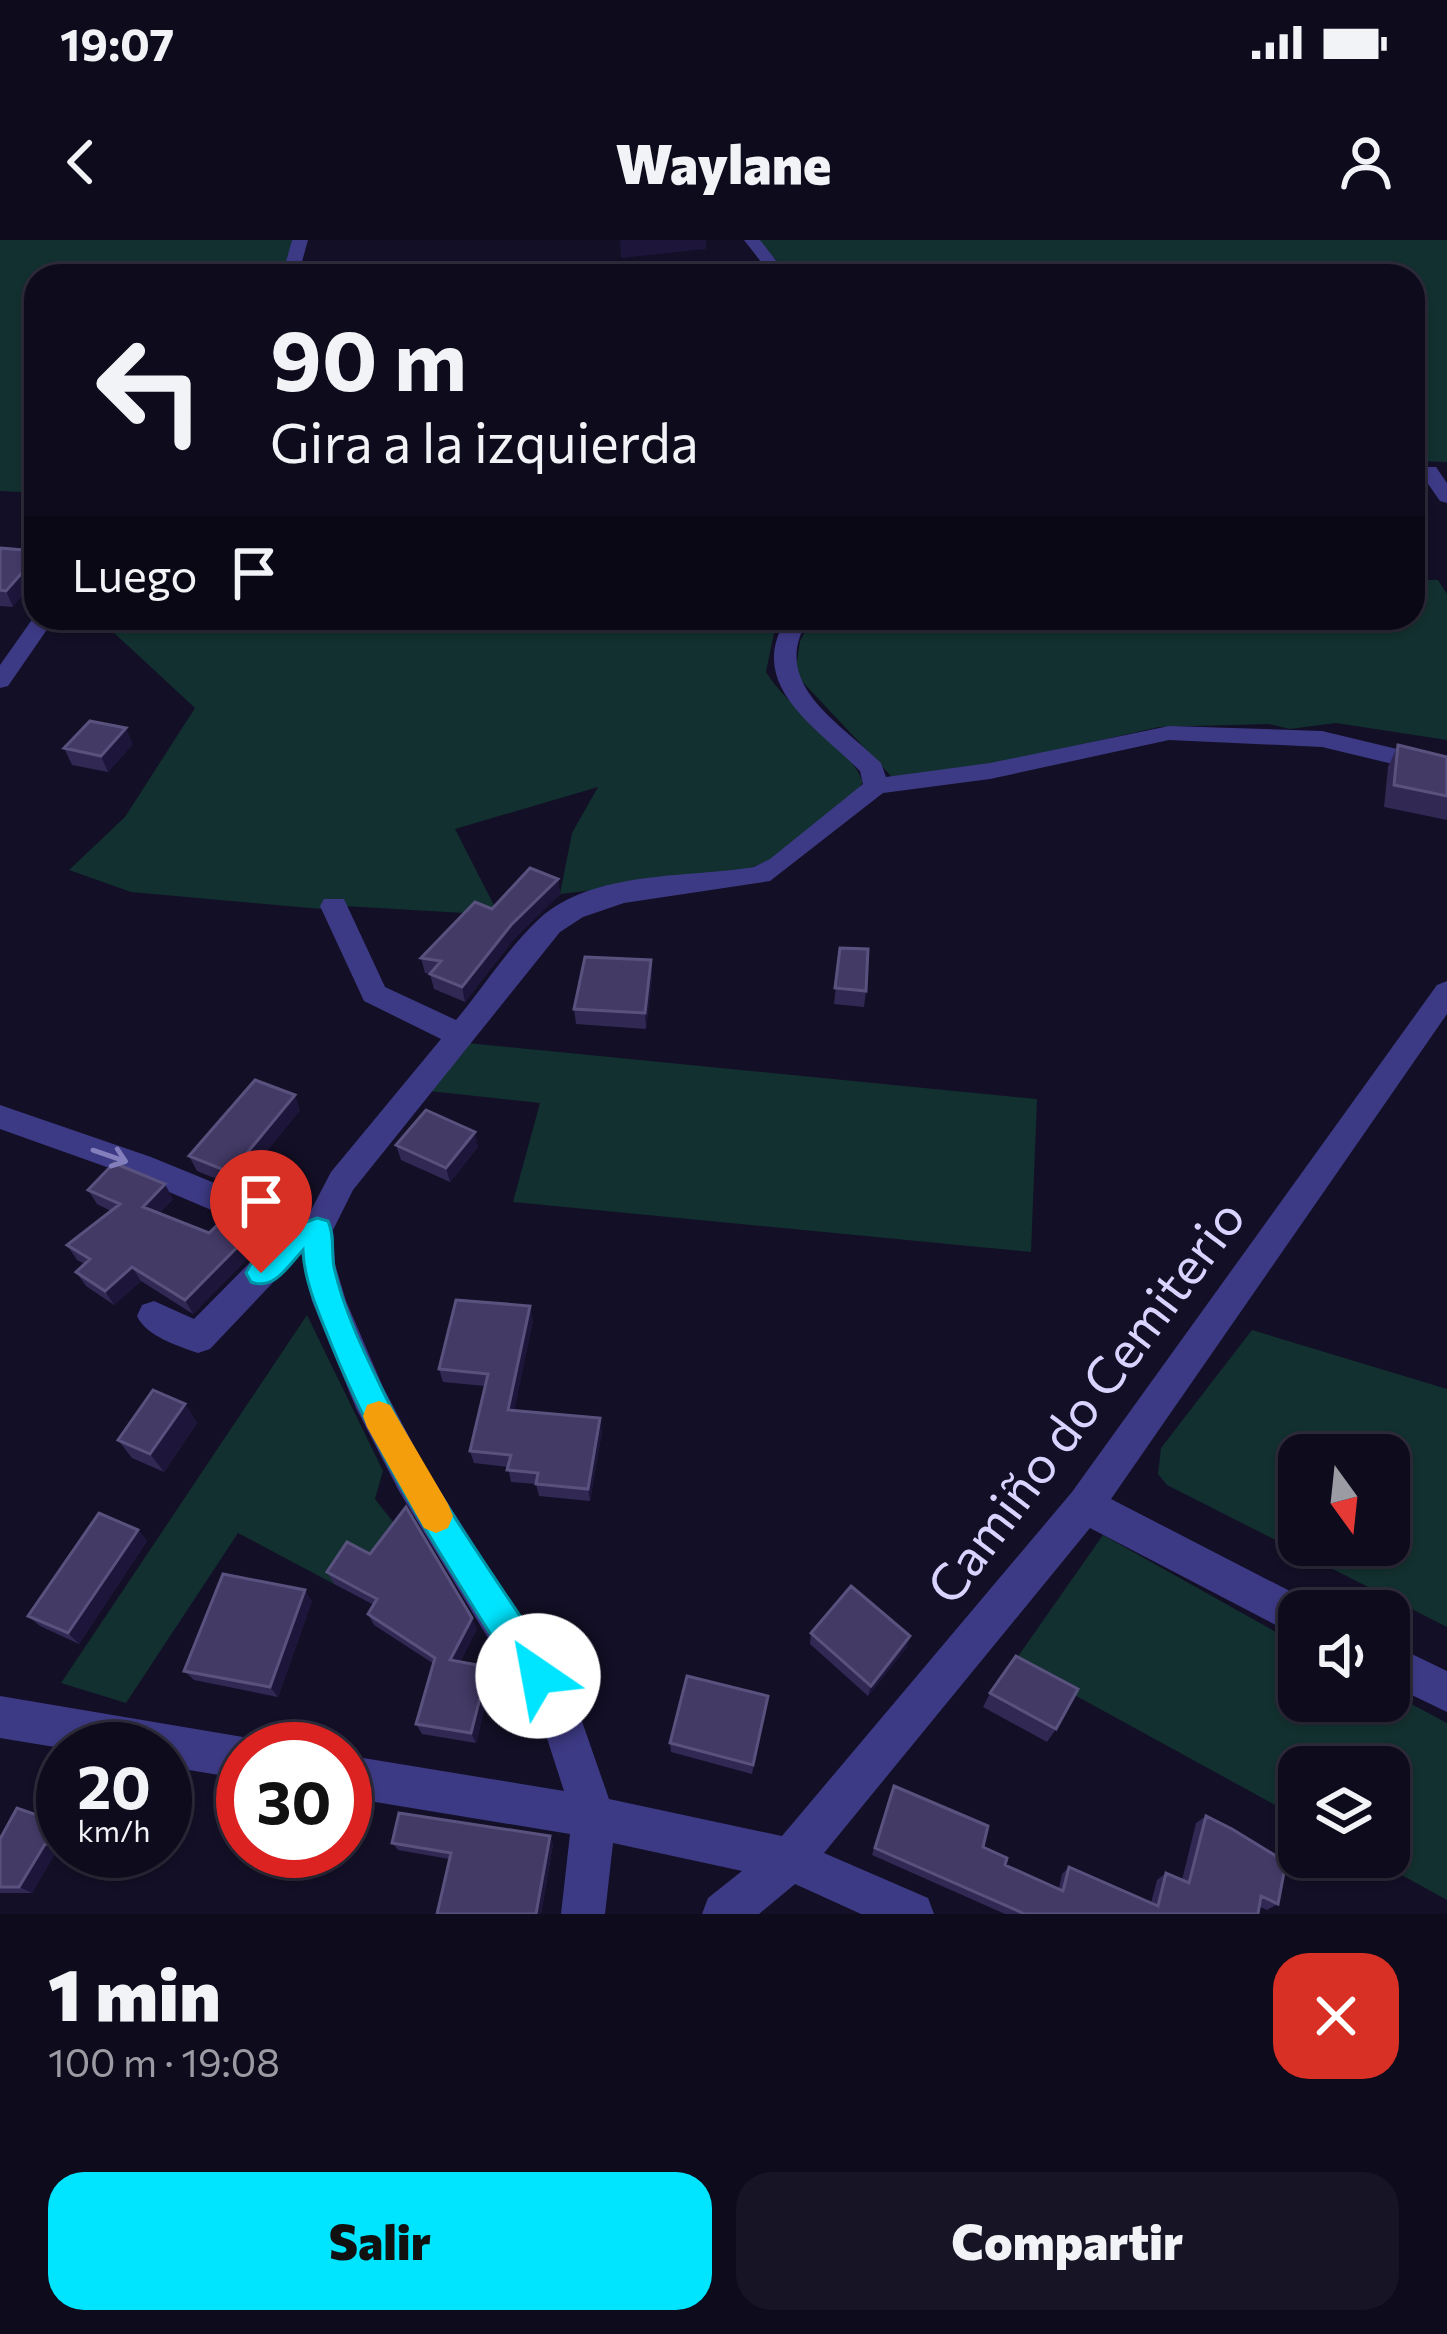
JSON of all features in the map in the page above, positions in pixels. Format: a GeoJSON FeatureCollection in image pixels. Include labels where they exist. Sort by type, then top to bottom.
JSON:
{"type":"FeatureCollection","features":[{"type":"Feature","properties":{"kind":"street"},"geometry":{"type":"LineString","coordinates":[[752,240],[771,264]]}},
{"type":"Feature","properties":{"kind":"street"},"geometry":{"type":"LineString","coordinates":[[1429,471],[1447,497]]}},
{"type":"Feature","properties":{"kind":"street"},"geometry":{"type":"LineString","coordinates":[[0,681],[36,630]]}},
{"type":"Feature","properties":{"kind":"street"},"geometry":{"type":"LineString","coordinates":[[790,630],[780,667],[787,683],[872,769],[876,786]]}},
{"type":"Feature","properties":{"kind":"street"},"geometry":{"type":"LineString","coordinates":[[583,1914],[594,1817],[562,1722],[538,1676],[412,1479],[369,1396],[329,1301],[318,1264],[317,1230],[342,1181],[550,925],[574,907],[615,894],[760,875],[811,841],[876,786],[990,771],[1169,733],[1322,739],[1447,770]]}},
{"type":"Feature","properties":{"kind":"street"},"geometry":{"type":"LineString","coordinates":[[334,906],[374,994],[458,1034]]}},
{"type":"Feature","properties":{"kind":"street","name":"Camiño do Cemiterio"},"geometry":{"type":"LineString","coordinates":[[724,1914],[790,1860],[1085,1505],[1447,992]]}},
{"type":"Feature","properties":{"kind":"street"},"geometry":{"type":"LineString","coordinates":[[0,1117],[140,1166],[291,1229],[317,1230]]}},
{"type":"Feature","properties":{"kind":"street"},"geometry":{"type":"LineString","coordinates":[[154,1316],[198,1338],[293,1240],[317,1230]]}},
{"type":"Feature","properties":{"kind":"street"},"geometry":{"type":"LineString","coordinates":[[1085,1505],[1278,1605]]}},
{"type":"Feature","properties":{"kind":"street"},"geometry":{"type":"LineString","coordinates":[[1410,1674],[1447,1692]]}},
{"type":"Feature","properties":{"kind":"street"},"geometry":{"type":"LineString","coordinates":[[0,1718],[216,1754]]}},
{"type":"Feature","properties":{"kind":"street"},"geometry":{"type":"LineString","coordinates":[[372,1780],[594,1817],[790,1860],[912,1914]]}},
{"type":"Feature","properties":{"kind":"green space"},"geometry":{"type":"Polygon","coordinates":[[[0,240],[292,240],[286,264],[24,264],[24,490],[0,491],[0,240]]]}},
{"type":"Feature","properties":{"kind":"green space"},"geometry":{"type":"Polygon","coordinates":[[[758,240],[1447,240],[1447,462],[1425,461],[1425,264],[779,264],[758,240]]]}},
{"type":"Feature","properties":{"kind":"green space"},"geometry":{"type":"Polygon","coordinates":[[[1425,580],[1438,580],[1447,594],[1447,740],[1336,723],[1290,729],[1269,724],[1159,727],[964,771],[892,777],[795,674],[806,630],[1425,630],[1425,580]]]}},
{"type":"Feature","properties":{"kind":"green space"},"geometry":{"type":"Polygon","coordinates":[[[776,630],[766,672],[843,751],[863,782],[851,800],[766,862],[733,874],[560,894],[572,833],[598,787],[455,829],[499,915],[343,906],[321,909],[131,892],[69,870],[125,817],[195,708],[112,631],[776,630]]]}},
{"type":"Feature","properties":{"kind":"green space"},"geometry":{"type":"Polygon","coordinates":[[[466,1043],[1037,1099],[1031,1252],[513,1202],[540,1103],[429,1091],[466,1043]]]}},
{"type":"Feature","properties":{"kind":"green space"},"geometry":{"type":"Polygon","coordinates":[[[307,1315],[383,1471],[375,1499],[401,1532],[334,1584],[238,1533],[126,1703],[61,1683],[307,1315]]]}},
{"type":"Feature","properties":{"kind":"green space"},"geometry":{"type":"Polygon","coordinates":[[[1252,1330],[1447,1389],[1447,1627],[1410,1608],[1410,1590],[1374,1590],[1327,1566],[1410,1566],[1410,1434],[1278,1434],[1278,1541],[1167,1485],[1158,1474],[1161,1448],[1252,1330]]]}},
{"type":"Feature","properties":{"kind":"green space"},"geometry":{"type":"Polygon","coordinates":[[[1103,1535],[1278,1633],[1278,1722],[1410,1722],[1410,1703],[1447,1723],[1447,1900],[1407,1878],[1410,1746],[1278,1746],[1278,1807],[1014,1662],[1103,1535]]]}},
{"type":"Feature","properties":{"kind":"building"},"geometry":{"type":"Polygon","coordinates":[[[0,548],[24,550],[24,571],[6,591],[0,590],[0,548]]]}},
{"type":"Feature","properties":{"kind":"building"},"geometry":{"type":"Polygon","coordinates":[[[90,721],[126,728],[101,756],[64,748],[90,721]]]}},
{"type":"Feature","properties":{"kind":"building"},"geometry":{"type":"Polygon","coordinates":[[[1398,745],[1447,757],[1447,796],[1394,785],[1398,745]]]}},
{"type":"Feature","properties":{"kind":"building"},"geometry":{"type":"Polygon","coordinates":[[[530,868],[558,879],[511,925],[462,987],[430,974],[441,961],[421,958],[475,902],[492,909],[530,868]]]}},
{"type":"Feature","properties":{"kind":"building"},"geometry":{"type":"Polygon","coordinates":[[[840,948],[868,949],[866,991],[835,988],[840,948]]]}},
{"type":"Feature","properties":{"kind":"building"},"geometry":{"type":"Polygon","coordinates":[[[585,957],[651,960],[645,1013],[574,1009],[585,957]]]}},
{"type":"Feature","properties":{"kind":"building"},"geometry":{"type":"Polygon","coordinates":[[[255,1080],[295,1095],[247,1153],[239,1176],[189,1156],[255,1080]]]}},
{"type":"Feature","properties":{"kind":"building"},"geometry":{"type":"Polygon","coordinates":[[[426,1110],[475,1132],[446,1168],[396,1145],[426,1110]]]}},
{"type":"Feature","properties":{"kind":"building"},"geometry":{"type":"Polygon","coordinates":[[[114,1163],[165,1184],[143,1207],[209,1233],[231,1212],[260,1224],[185,1300],[132,1267],[105,1291],[76,1272],[90,1259],[67,1245],[120,1204],[88,1190],[114,1163]]]}},
{"type":"Feature","properties":{"kind":"building"},"geometry":{"type":"Polygon","coordinates":[[[456,1300],[530,1306],[508,1410],[600,1418],[588,1489],[536,1484],[538,1473],[507,1470],[511,1455],[470,1451],[488,1374],[439,1369],[456,1300]]]}},
{"type":"Feature","properties":{"kind":"building"},"geometry":{"type":"Polygon","coordinates":[[[153,1390],[185,1404],[150,1454],[118,1440],[153,1390]]]}},
{"type":"Feature","properties":{"kind":"building"},"geometry":{"type":"Polygon","coordinates":[[[406,1507],[472,1618],[450,1660],[488,1667],[471,1733],[416,1724],[435,1658],[368,1614],[377,1599],[327,1572],[347,1542],[370,1554],[406,1507]]]}},
{"type":"Feature","properties":{"kind":"building"},"geometry":{"type":"Polygon","coordinates":[[[99,1513],[138,1530],[68,1633],[28,1616],[99,1513]]]}},
{"type":"Feature","properties":{"kind":"building"},"geometry":{"type":"Polygon","coordinates":[[[223,1574],[305,1590],[270,1687],[184,1671],[223,1574]]]}},
{"type":"Feature","properties":{"kind":"building"},"geometry":{"type":"Polygon","coordinates":[[[851,1586],[910,1636],[871,1686],[811,1633],[851,1586]]]}},
{"type":"Feature","properties":{"kind":"building"},"geometry":{"type":"Polygon","coordinates":[[[1016,1656],[1078,1689],[1056,1729],[990,1693],[1016,1656]]]}},
{"type":"Feature","properties":{"kind":"building"},"geometry":{"type":"Polygon","coordinates":[[[687,1676],[768,1696],[753,1765],[670,1743],[687,1676]]]}},
{"type":"Feature","properties":{"kind":"building"},"geometry":{"type":"Polygon","coordinates":[[[894,1786],[988,1826],[983,1847],[1007,1858],[1005,1865],[1063,1891],[1069,1867],[1158,1906],[1166,1873],[1189,1883],[1206,1816],[1278,1857],[1278,1878],[1283,1878],[1278,1904],[1261,1896],[1258,1914],[1025,1914],[875,1848],[894,1786]]]}},
{"type":"Feature","properties":{"kind":"building"},"geometry":{"type":"Polygon","coordinates":[[[17,1808],[36,1815],[36,1859],[19,1887],[0,1887],[0,1839],[17,1808]]]}},
{"type":"Feature","properties":{"kind":"building"},"geometry":{"type":"Polygon","coordinates":[[[399,1813],[550,1836],[536,1914],[437,1914],[451,1853],[392,1843],[399,1813]]]}},
{"type":"Feature","properties":{"kind":"slow traffic"},"geometry":{"type":"LineString","coordinates":[[379,1416],[436,1516]]}},
{"type":"Feature","properties":{"kind":"route"},"geometry":{"type":"LineString","coordinates":[[261,1273],[293,1240],[317,1230],[318,1264],[329,1301],[369,1396],[412,1479],[538,1676]]}}]}
